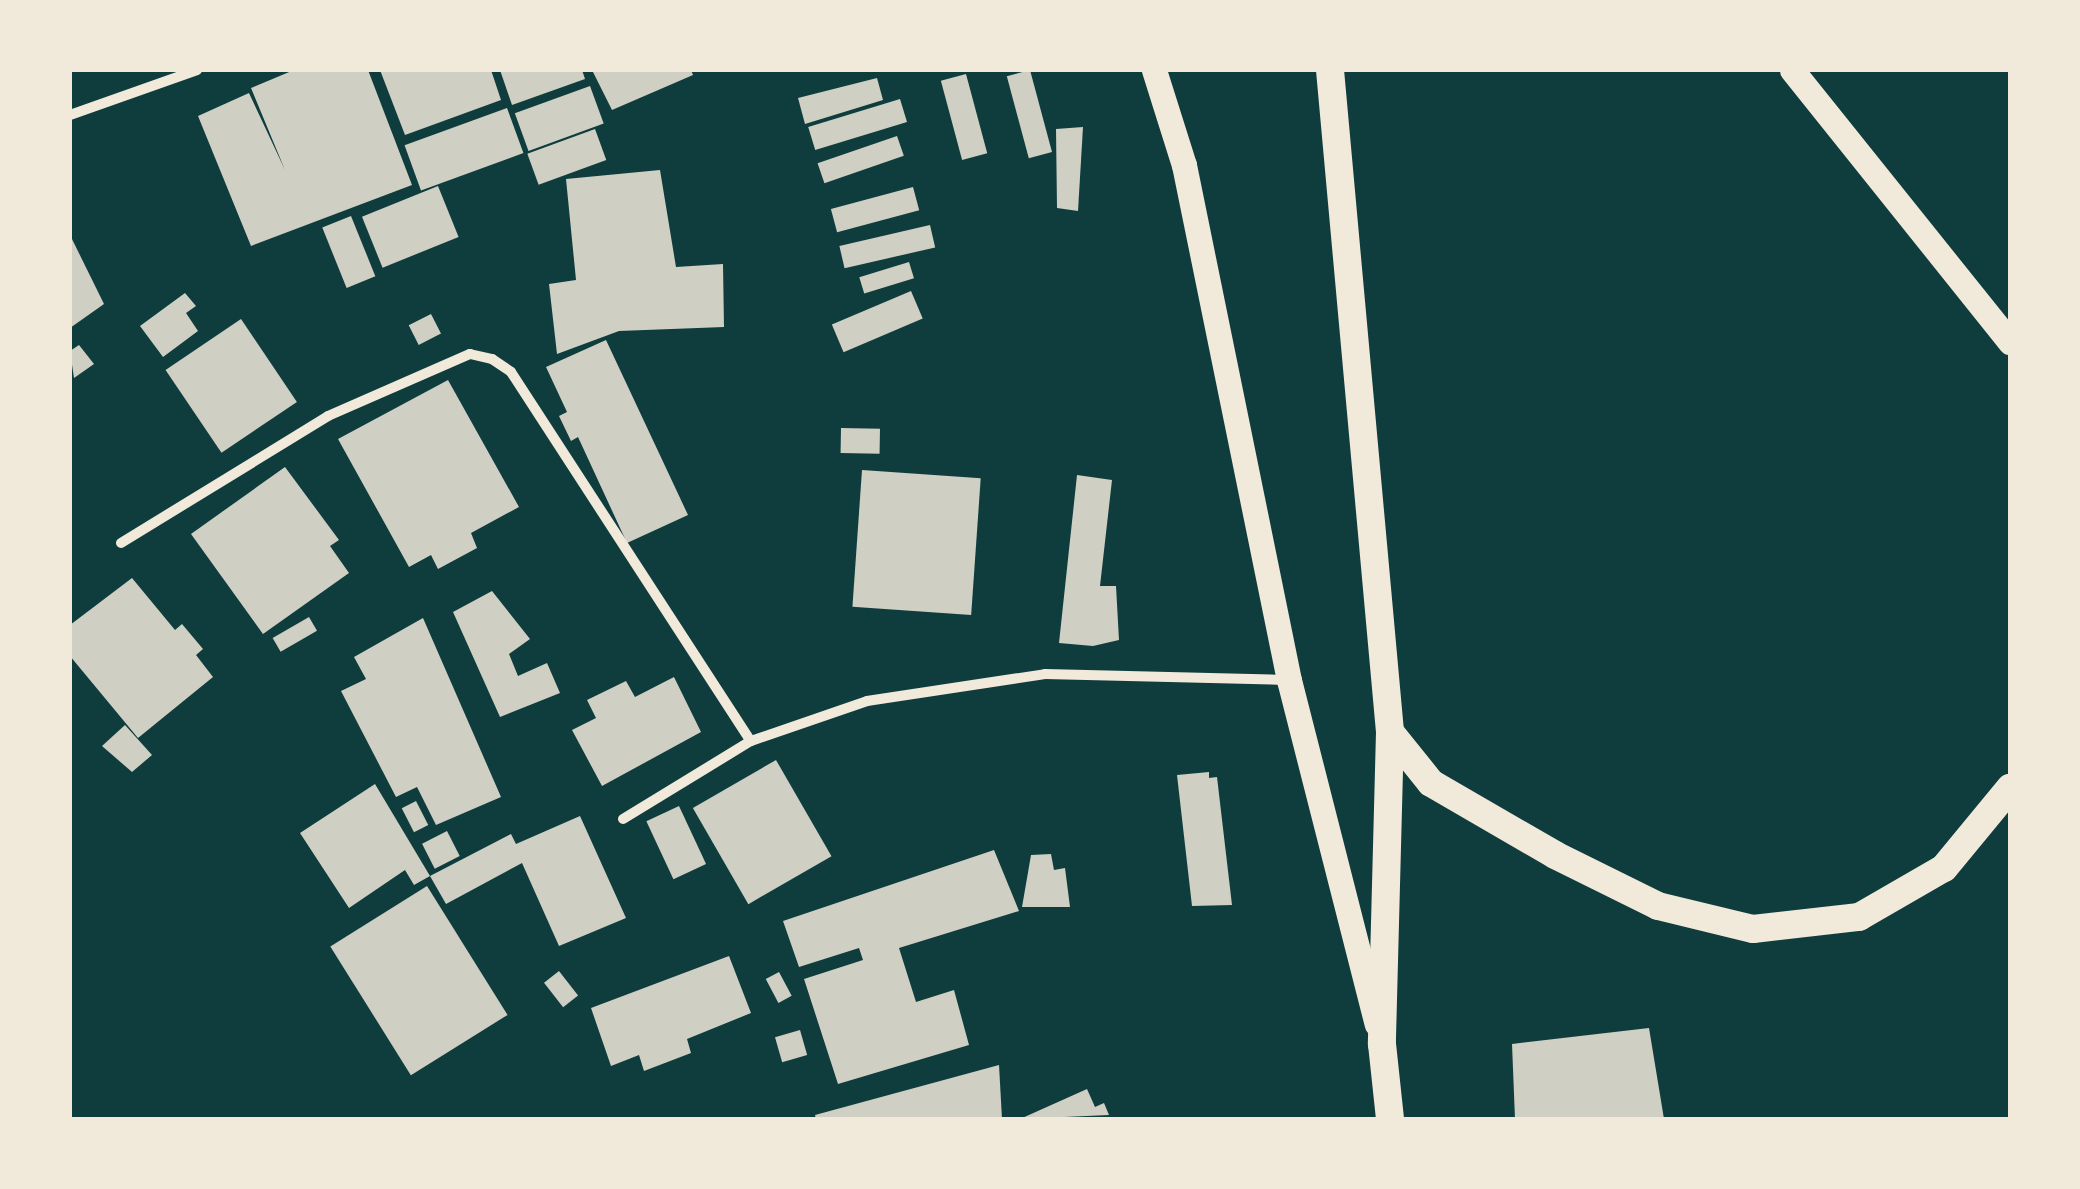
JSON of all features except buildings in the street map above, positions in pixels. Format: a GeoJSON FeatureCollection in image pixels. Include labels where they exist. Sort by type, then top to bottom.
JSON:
{"type":"FeatureCollection","features":[{"type":"Feature","properties":{"kind":"highway"},"geometry":{"type":"LineString","coordinates":[[1330,70],[1390,732],[1382,1044],[1390,1119]]}},
{"type":"Feature","properties":{"kind":"highway"},"geometry":{"type":"LineString","coordinates":[[1390,732],[1431,783],[1556,855],[1658,906],[1754,930],[1858,917],[1944,868],[2010,788]]}},
{"type":"Feature","properties":{"kind":"main road"},"geometry":{"type":"LineString","coordinates":[[1154,70],[1184,165],[1289,680],[1382,1044]]}},
{"type":"Feature","properties":{"kind":"main road"},"geometry":{"type":"LineString","coordinates":[[1792,70],[2010,342]]}},
{"type":"Feature","properties":{"kind":"street"},"geometry":{"type":"LineString","coordinates":[[70,114],[197,70]]}},
{"type":"Feature","properties":{"kind":"street"},"geometry":{"type":"LineString","coordinates":[[121,543],[328,416],[470,354],[492,359],[511,372],[751,741]]}},
{"type":"Feature","properties":{"kind":"street"},"geometry":{"type":"LineString","coordinates":[[622,818],[751,741],[867,701],[1045,674],[1289,680]]}}]}
